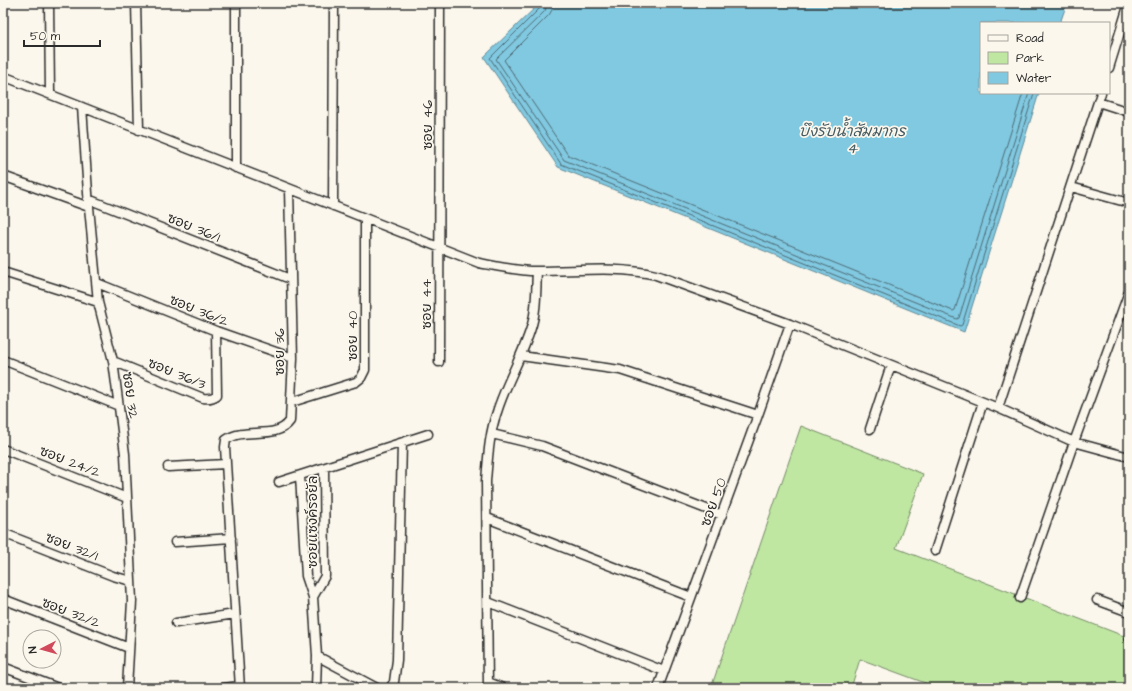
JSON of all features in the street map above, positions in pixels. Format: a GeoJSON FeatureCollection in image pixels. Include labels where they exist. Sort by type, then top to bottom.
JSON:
{"type":"FeatureCollection","features":[{"type":"Feature","properties":{"kind":"street"},"geometry":{"type":"LineString","coordinates":[[49,3],[50,94]]}},
{"type":"Feature","properties":{"kind":"street"},"geometry":{"type":"LineString","coordinates":[[136,3],[139,130]]}},
{"type":"Feature","properties":{"kind":"street"},"geometry":{"type":"LineString","coordinates":[[236,3],[236,168]]}},
{"type":"Feature","properties":{"kind":"street"},"geometry":{"type":"LineString","coordinates":[[333,206],[334,3]]}},
{"type":"Feature","properties":{"kind":"street","name":"ซอย 46"},"geometry":{"type":"LineString","coordinates":[[440,3],[440,247]]}},
{"type":"Feature","properties":{"kind":"street"},"geometry":{"type":"LineString","coordinates":[[1110,65],[1129,3]]}},
{"type":"Feature","properties":{"kind":"street"},"geometry":{"type":"LineString","coordinates":[[3,76],[479,263],[522,270],[620,269],[656,275],[790,324],[998,408],[1074,442],[1129,457]]}},
{"type":"Feature","properties":{"kind":"street"},"geometry":{"type":"LineString","coordinates":[[998,408],[1101,94]]}},
{"type":"Feature","properties":{"kind":"street"},"geometry":{"type":"LineString","coordinates":[[1098,102],[1129,112]]}},
{"type":"Feature","properties":{"kind":"street","name":"ซอย 32"},"geometry":{"type":"LineString","coordinates":[[82,107],[98,302],[113,361],[125,454],[132,601],[127,688]]}},
{"type":"Feature","properties":{"kind":"street","name":"ซอย 36/1"},"geometry":{"type":"LineString","coordinates":[[3,176],[89,203],[290,279]]}},
{"type":"Feature","properties":{"kind":"street"},"geometry":{"type":"LineString","coordinates":[[1071,187],[1129,203]]}},
{"type":"Feature","properties":{"kind":"street","name":"ซอย 36"},"geometry":{"type":"LineString","coordinates":[[223,688],[240,687],[226,464],[226,440],[236,434],[280,430],[286,427],[290,421],[293,358],[290,279],[290,189]]}},
{"type":"Feature","properties":{"kind":"street","name":"ซอย 40"},"geometry":{"type":"LineString","coordinates":[[292,402],[356,382],[362,378],[365,370],[365,219]]}},
{"type":"Feature","properties":{"kind":"street","name":"ซอย 44"},"geometry":{"type":"LineString","coordinates":[[439,362],[440,247]]}},
{"type":"Feature","properties":{"kind":"street"},"geometry":{"type":"LineString","coordinates":[[503,688],[488,685],[486,481],[488,458],[496,413],[532,327],[535,313],[537,271]]}},
{"type":"Feature","properties":{"kind":"street"},"geometry":{"type":"LineString","coordinates":[[3,272],[98,302]]}},
{"type":"Feature","properties":{"kind":"street","name":"ซอย 36/2"},"geometry":{"type":"LineString","coordinates":[[97,283],[216,331],[293,358]]}},
{"type":"Feature","properties":{"kind":"street"},"geometry":{"type":"LineString","coordinates":[[1020,598],[1074,442],[1129,292]]}},
{"type":"Feature","properties":{"kind":"street","name":"ซอย 50"},"geometry":{"type":"LineString","coordinates":[[658,688],[758,416],[790,324]]}},
{"type":"Feature","properties":{"kind":"street","name":"ซอย 36/3"},"geometry":{"type":"LineString","coordinates":[[113,361],[204,398],[214,398],[218,395],[216,331]]}},
{"type":"Feature","properties":{"kind":"street"},"geometry":{"type":"LineString","coordinates":[[521,356],[620,370],[758,416]]}},
{"type":"Feature","properties":{"kind":"street"},"geometry":{"type":"LineString","coordinates":[[3,360],[119,406]]}},
{"type":"Feature","properties":{"kind":"street"},"geometry":{"type":"LineString","coordinates":[[870,429],[891,365]]}},
{"type":"Feature","properties":{"kind":"street"},"geometry":{"type":"LineString","coordinates":[[935,551],[983,402]]}},
{"type":"Feature","properties":{"kind":"street"},"geometry":{"type":"LineString","coordinates":[[279,482],[428,434]]}},
{"type":"Feature","properties":{"kind":"street"},"geometry":{"type":"LineString","coordinates":[[492,434],[542,446],[722,515]]}},
{"type":"Feature","properties":{"kind":"street"},"geometry":{"type":"LineString","coordinates":[[390,688],[394,682],[397,660],[402,443]]}},
{"type":"Feature","properties":{"kind":"street","name":"ซอย 24/2"},"geometry":{"type":"LineString","coordinates":[[3,449],[127,498]]}},
{"type":"Feature","properties":{"kind":"street"},"geometry":{"type":"LineString","coordinates":[[168,467],[226,464]]}},
{"type":"Feature","properties":{"kind":"street","name":"ซอยแซงค์รอยัล"},"geometry":{"type":"LineString","coordinates":[[313,597],[325,576],[324,468]]}},
{"type":"Feature","properties":{"kind":"street","name":"ซอยแซงค์รอยัล"},"geometry":{"type":"LineString","coordinates":[[300,476],[306,576],[313,597],[317,656],[316,688]]}},
{"type":"Feature","properties":{"kind":"street"},"geometry":{"type":"LineString","coordinates":[[487,518],[691,597]]}},
{"type":"Feature","properties":{"kind":"street","name":"ซอย 32/1"},"geometry":{"type":"LineString","coordinates":[[3,533],[113,576],[131,581]]}},
{"type":"Feature","properties":{"kind":"street"},"geometry":{"type":"LineString","coordinates":[[175,542],[231,538]]}},
{"type":"Feature","properties":{"kind":"street","name":"ซอย 32/2"},"geometry":{"type":"LineString","coordinates":[[3,599],[130,648]]}},
{"type":"Feature","properties":{"kind":"street"},"geometry":{"type":"LineString","coordinates":[[1096,600],[1129,612]]}},
{"type":"Feature","properties":{"kind":"street"},"geometry":{"type":"LineString","coordinates":[[488,602],[664,671]]}},
{"type":"Feature","properties":{"kind":"street"},"geometry":{"type":"LineString","coordinates":[[176,623],[235,614]]}},
{"type":"Feature","properties":{"kind":"street"},"geometry":{"type":"LineString","coordinates":[[317,656],[377,688]]}},
{"type":"Feature","properties":{"kind":"street"},"geometry":{"type":"LineString","coordinates":[[3,666],[58,688]]}},
{"type":"Feature","properties":{"kind":"green space"},"geometry":{"type":"Polygon","coordinates":[[[801,426],[923,474],[896,548],[1129,638],[1129,688],[939,688],[860,659],[851,688],[711,688],[801,426]]]}},
{"type":"Feature","properties":{"kind":"water","name":"บึงรับน้ำสัมมากร 4"},"geometry":{"type":"Polygon","coordinates":[[[540,3],[1067,3],[1060,22],[980,22],[980,94],[1039,94],[964,332],[558,167],[484,57],[540,3]]]}}]}
